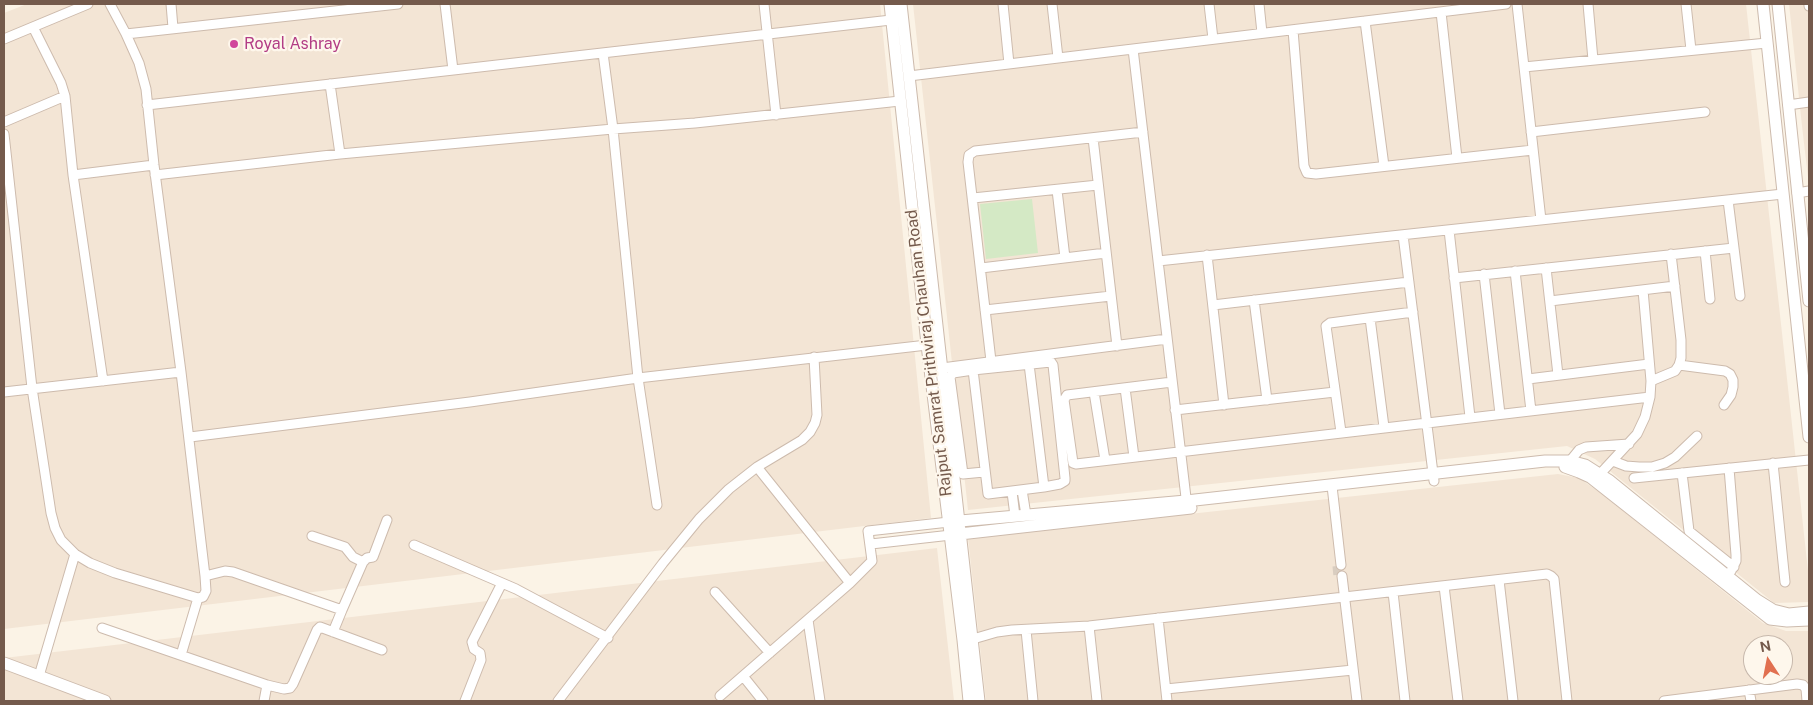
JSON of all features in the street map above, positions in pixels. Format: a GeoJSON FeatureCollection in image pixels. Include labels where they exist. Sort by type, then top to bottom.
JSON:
{"type":"FeatureCollection","features":[{"type":"Feature","properties":{"kind":"street"},"geometry":{"type":"LineString","coordinates":[[4,39],[88,4]]}},
{"type":"Feature","properties":{"kind":"street"},"geometry":{"type":"LineString","coordinates":[[4,134],[8,215],[32,388],[51,513],[55,528],[61,540],[75,554],[90,563],[115,573],[198,598],[203,597],[206,591],[205,576],[190,437],[154,170],[146,90],[139,63],[110,4]]}},
{"type":"Feature","properties":{"kind":"street"},"geometry":{"type":"LineString","coordinates":[[170,4],[173,28]]}},
{"type":"Feature","properties":{"kind":"street"},"geometry":{"type":"LineString","coordinates":[[126,34],[398,4]]}},
{"type":"Feature","properties":{"kind":"street"},"geometry":{"type":"LineString","coordinates":[[446,4],[453,70]]}},
{"type":"Feature","properties":{"kind":"street"},"geometry":{"type":"LineString","coordinates":[[764,4],[776,115]]}},
{"type":"Feature","properties":{"kind":"street","name":"Rajput Samrat Prithviraj Chauhan Road"},"geometry":{"type":"LineString","coordinates":[[890,4],[927,345],[973,639],[979,701]]}},
{"type":"Feature","properties":{"kind":"street","name":"Rajput Samrat Prithviraj Chauhan Road"},"geometry":{"type":"LineString","coordinates":[[901,4],[942,368],[954,521]]}},
{"type":"Feature","properties":{"kind":"street"},"geometry":{"type":"LineString","coordinates":[[1003,4],[1009,64]]}},
{"type":"Feature","properties":{"kind":"street"},"geometry":{"type":"LineString","coordinates":[[1055,4],[1058,58]]}},
{"type":"Feature","properties":{"kind":"street"},"geometry":{"type":"LineString","coordinates":[[1209,4],[1213,39]]}},
{"type":"Feature","properties":{"kind":"street"},"geometry":{"type":"LineString","coordinates":[[1259,4],[1262,33]]}},
{"type":"Feature","properties":{"kind":"street"},"geometry":{"type":"LineString","coordinates":[[909,76],[1506,4]]}},
{"type":"Feature","properties":{"kind":"street"},"geometry":{"type":"LineString","coordinates":[[1517,4],[1541,220]]}},
{"type":"Feature","properties":{"kind":"street"},"geometry":{"type":"LineString","coordinates":[[1588,4],[1594,60]]}},
{"type":"Feature","properties":{"kind":"street"},"geometry":{"type":"LineString","coordinates":[[1686,4],[1691,50]]}},
{"type":"Feature","properties":{"kind":"street"},"geometry":{"type":"LineString","coordinates":[[1763,4],[1809,437]]}},
{"type":"Feature","properties":{"kind":"street"},"geometry":{"type":"LineString","coordinates":[[1778,4],[1809,301]]}},
{"type":"Feature","properties":{"kind":"street"},"geometry":{"type":"LineString","coordinates":[[1441,12],[1457,158]]}},
{"type":"Feature","properties":{"kind":"street"},"geometry":{"type":"LineString","coordinates":[[147,105],[892,20]]}},
{"type":"Feature","properties":{"kind":"street"},"geometry":{"type":"LineString","coordinates":[[1365,21],[1384,166]]}},
{"type":"Feature","properties":{"kind":"street"},"geometry":{"type":"LineString","coordinates":[[33,28],[61,83],[65,96],[74,175],[103,381]]}},
{"type":"Feature","properties":{"kind":"street"},"geometry":{"type":"LineString","coordinates":[[1293,30],[1304,166],[1307,172],[1316,174],[1533,150]]}},
{"type":"Feature","properties":{"kind":"street"},"geometry":{"type":"LineString","coordinates":[[1524,67],[1767,43]]}},
{"type":"Feature","properties":{"kind":"street"},"geometry":{"type":"LineString","coordinates":[[1133,49],[1187,505]]}},
{"type":"Feature","properties":{"kind":"street"},"geometry":{"type":"LineString","coordinates":[[603,53],[613,129],[638,378],[657,505]]}},
{"type":"Feature","properties":{"kind":"street"},"geometry":{"type":"LineString","coordinates":[[330,84],[340,154]]}},
{"type":"Feature","properties":{"kind":"street"},"geometry":{"type":"LineString","coordinates":[[4,122],[65,96]]}},
{"type":"Feature","properties":{"kind":"street"},"geometry":{"type":"LineString","coordinates":[[74,175],[154,170],[650,127],[900,101]]}},
{"type":"Feature","properties":{"kind":"street"},"geometry":{"type":"LineString","coordinates":[[1788,105],[1809,102]]}},
{"type":"Feature","properties":{"kind":"street"},"geometry":{"type":"LineString","coordinates":[[1531,132],[1705,112]]}},
{"type":"Feature","properties":{"kind":"street"},"geometry":{"type":"LineString","coordinates":[[991,361],[968,162],[969,155],[975,151],[1143,132]]}},
{"type":"Feature","properties":{"kind":"street"},"geometry":{"type":"LineString","coordinates":[[1093,138],[1117,346]]}},
{"type":"Feature","properties":{"kind":"street"},"geometry":{"type":"LineString","coordinates":[[973,198],[1098,185]]}},
{"type":"Feature","properties":{"kind":"street"},"geometry":{"type":"LineString","coordinates":[[1057,190],[1065,258]]}},
{"type":"Feature","properties":{"kind":"street"},"geometry":{"type":"LineString","coordinates":[[1797,193],[1809,191]]}},
{"type":"Feature","properties":{"kind":"street"},"geometry":{"type":"LineString","coordinates":[[1158,261],[1783,194]]}},
{"type":"Feature","properties":{"kind":"street"},"geometry":{"type":"LineString","coordinates":[[1728,200],[1740,296]]}},
{"type":"Feature","properties":{"kind":"street"},"geometry":{"type":"LineString","coordinates":[[1449,230],[1470,417]]}},
{"type":"Feature","properties":{"kind":"street"},"geometry":{"type":"LineString","coordinates":[[1403,235],[1433,477]]}},
{"type":"Feature","properties":{"kind":"street"},"geometry":{"type":"LineString","coordinates":[[1454,278],[1734,248]]}},
{"type":"Feature","properties":{"kind":"street"},"geometry":{"type":"LineString","coordinates":[[1705,251],[1710,299]]}},
{"type":"Feature","properties":{"kind":"street"},"geometry":{"type":"LineString","coordinates":[[981,268],[1106,253]]}},
{"type":"Feature","properties":{"kind":"street"},"geometry":{"type":"LineString","coordinates":[[1651,381],[1675,371],[1680,365],[1681,340],[1671,254]]}},
{"type":"Feature","properties":{"kind":"street"},"geometry":{"type":"LineString","coordinates":[[1207,255],[1224,404]]}},
{"type":"Feature","properties":{"kind":"street"},"geometry":{"type":"LineString","coordinates":[[1546,268],[1558,375]]}},
{"type":"Feature","properties":{"kind":"street"},"geometry":{"type":"LineString","coordinates":[[1515,271],[1531,411]]}},
{"type":"Feature","properties":{"kind":"street"},"geometry":{"type":"LineString","coordinates":[[1484,274],[1500,414]]}},
{"type":"Feature","properties":{"kind":"street"},"geometry":{"type":"LineString","coordinates":[[1213,305],[1409,282]]}},
{"type":"Feature","properties":{"kind":"street"},"geometry":{"type":"LineString","coordinates":[[1550,301],[1675,286]]}},
{"type":"Feature","properties":{"kind":"street"},"geometry":{"type":"LineString","coordinates":[[1600,474],[1637,434],[1650,397],[1651,381],[1643,290]]}},
{"type":"Feature","properties":{"kind":"street"},"geometry":{"type":"LineString","coordinates":[[985,310],[1111,296]]}},
{"type":"Feature","properties":{"kind":"street"},"geometry":{"type":"LineString","coordinates":[[1254,300],[1267,400]]}},
{"type":"Feature","properties":{"kind":"street"},"geometry":{"type":"LineString","coordinates":[[1341,432],[1326,326],[1412,312]]}},
{"type":"Feature","properties":{"kind":"street"},"geometry":{"type":"LineString","coordinates":[[1370,318],[1384,427]]}},
{"type":"Feature","properties":{"kind":"street"},"geometry":{"type":"LineString","coordinates":[[942,368],[1167,339]]}},
{"type":"Feature","properties":{"kind":"street"},"geometry":{"type":"LineString","coordinates":[[190,437],[470,402],[638,378],[927,345]]}},
{"type":"Feature","properties":{"kind":"street"},"geometry":{"type":"LineString","coordinates":[[558,701],[608,638],[663,563],[699,519],[728,489],[757,467],[802,440],[810,432],[817,415],[814,357]]}},
{"type":"Feature","properties":{"kind":"street"},"geometry":{"type":"LineString","coordinates":[[973,370],[988,494],[1044,487],[1060,484],[1065,481],[1053,365],[1049,362],[973,370],[953,373],[950,377],[962,474],[984,472]]}},
{"type":"Feature","properties":{"kind":"street"},"geometry":{"type":"LineString","coordinates":[[1029,364],[1044,487]]}},
{"type":"Feature","properties":{"kind":"street"},"geometry":{"type":"LineString","coordinates":[[1528,379],[1649,364]]}},
{"type":"Feature","properties":{"kind":"street"},"geometry":{"type":"LineString","coordinates":[[1680,365],[1725,371],[1730,374],[1733,380],[1733,387],[1731,395],[1724,406]]}},
{"type":"Feature","properties":{"kind":"street"},"geometry":{"type":"LineString","coordinates":[[4,392],[180,372]]}},
{"type":"Feature","properties":{"kind":"street"},"geometry":{"type":"LineString","coordinates":[[1172,382],[1067,395],[1064,397],[1072,460],[1076,464],[1650,397]]}},
{"type":"Feature","properties":{"kind":"street"},"geometry":{"type":"LineString","coordinates":[[1125,388],[1134,457]]}},
{"type":"Feature","properties":{"kind":"street"},"geometry":{"type":"LineString","coordinates":[[1094,392],[1104,460]]}},
{"type":"Feature","properties":{"kind":"street"},"geometry":{"type":"LineString","coordinates":[[1175,410],[1336,392]]}},
{"type":"Feature","properties":{"kind":"street"},"geometry":{"type":"LineString","coordinates":[[1612,461],[1639,468],[1658,465],[1675,457],[1697,436]]}},
{"type":"Feature","properties":{"kind":"street"},"geometry":{"type":"LineString","coordinates":[[1569,464],[1579,450],[1586,447],[1629,444]]}},
{"type":"Feature","properties":{"kind":"street"},"geometry":{"type":"LineString","coordinates":[[1634,478],[1809,460]]}},
{"type":"Feature","properties":{"kind":"street"},"geometry":{"type":"LineString","coordinates":[[871,544],[1187,505],[1330,490],[1545,461],[1585,466],[1600,474],[1730,572]]}},
{"type":"Feature","properties":{"kind":"street"},"geometry":{"type":"LineString","coordinates":[[1773,463],[1785,582]]}},
{"type":"Feature","properties":{"kind":"street"},"geometry":{"type":"LineString","coordinates":[[1569,464],[1590,478],[1770,618],[1787,621],[1809,620]]}},
{"type":"Feature","properties":{"kind":"street"},"geometry":{"type":"LineString","coordinates":[[757,467],[850,583]]}},
{"type":"Feature","properties":{"kind":"street"},"geometry":{"type":"LineString","coordinates":[[1729,468],[1736,555],[1730,572]]}},
{"type":"Feature","properties":{"kind":"street"},"geometry":{"type":"LineString","coordinates":[[1682,473],[1689,531],[1757,600],[1773,610],[1789,614],[1809,612]]}},
{"type":"Feature","properties":{"kind":"street"},"geometry":{"type":"LineString","coordinates":[[1021,515],[1022,490]]}},
{"type":"Feature","properties":{"kind":"street"},"geometry":{"type":"LineString","coordinates":[[1330,490],[1339,566]]}},
{"type":"Feature","properties":{"kind":"street"},"geometry":{"type":"LineString","coordinates":[[1012,492],[1021,515]]}},
{"type":"Feature","properties":{"kind":"street"},"geometry":{"type":"LineString","coordinates":[[720,696],[850,583],[872,561],[868,531],[1021,515],[1187,505]]}},
{"type":"Feature","properties":{"kind":"street"},"geometry":{"type":"LineString","coordinates":[[333,632],[364,562],[367,558],[373,557],[387,520]]}},
{"type":"Feature","properties":{"kind":"street","name":"Rajput Samrat Prithviraj Chauhan Road"},"geometry":{"type":"LineString","coordinates":[[956,535],[969,701]]}},
{"type":"Feature","properties":{"kind":"street"},"geometry":{"type":"LineString","coordinates":[[312,536],[345,547],[353,557],[364,562]]}},
{"type":"Feature","properties":{"kind":"street"},"geometry":{"type":"LineString","coordinates":[[414,545],[502,583],[608,638]]}},
{"type":"Feature","properties":{"kind":"street"},"geometry":{"type":"LineString","coordinates":[[39,676],[75,554]]}},
{"type":"Feature","properties":{"kind":"street"},"geometry":{"type":"LineString","coordinates":[[205,576],[225,571],[233,572],[342,610]]}},
{"type":"Feature","properties":{"kind":"street"},"geometry":{"type":"LineString","coordinates":[[973,639],[996,632],[1089,626],[1547,574],[1554,579],[1567,701]]}},
{"type":"Feature","properties":{"kind":"street"},"geometry":{"type":"LineString","coordinates":[[1340,577],[1356,701]]}},
{"type":"Feature","properties":{"kind":"street"},"geometry":{"type":"LineString","coordinates":[[1499,580],[1513,701]]}},
{"type":"Feature","properties":{"kind":"street"},"geometry":{"type":"LineString","coordinates":[[464,701],[481,660],[480,653],[474,649],[472,642],[502,583]]}},
{"type":"Feature","properties":{"kind":"street"},"geometry":{"type":"LineString","coordinates":[[1444,586],[1458,701]]}},
{"type":"Feature","properties":{"kind":"street"},"geometry":{"type":"LineString","coordinates":[[715,592],[770,653]]}},
{"type":"Feature","properties":{"kind":"street"},"geometry":{"type":"LineString","coordinates":[[1392,592],[1405,701]]}},
{"type":"Feature","properties":{"kind":"street"},"geometry":{"type":"LineString","coordinates":[[181,655],[198,598]]}},
{"type":"Feature","properties":{"kind":"street"},"geometry":{"type":"LineString","coordinates":[[1158,618],[1168,701]]}},
{"type":"Feature","properties":{"kind":"street"},"geometry":{"type":"LineString","coordinates":[[808,620],[820,701]]}},
{"type":"Feature","properties":{"kind":"street"},"geometry":{"type":"LineString","coordinates":[[1089,626],[1097,701]]}},
{"type":"Feature","properties":{"kind":"street"},"geometry":{"type":"LineString","coordinates":[[102,628],[267,685],[284,689],[290,688],[293,684],[318,628],[324,627],[382,650]]}},
{"type":"Feature","properties":{"kind":"street"},"geometry":{"type":"LineString","coordinates":[[1024,631],[1033,701]]}},
{"type":"Feature","properties":{"kind":"street"},"geometry":{"type":"LineString","coordinates":[[4,663],[105,701]]}},
{"type":"Feature","properties":{"kind":"street"},"geometry":{"type":"LineString","coordinates":[[1166,689],[1353,670]]}},
{"type":"Feature","properties":{"kind":"street"},"geometry":{"type":"LineString","coordinates":[[743,676],[763,701]]}},
{"type":"Feature","properties":{"kind":"street"},"geometry":{"type":"LineString","coordinates":[[1664,701],[1692,700],[1797,684],[1803,685],[1806,689],[1807,701]]}},
{"type":"Feature","properties":{"kind":"street"},"geometry":{"type":"LineString","coordinates":[[264,701],[267,685]]}},
{"type":"Feature","properties":{"kind":"street"},"geometry":{"type":"LineString","coordinates":[[1749,690],[1751,701]]}},
{"type":"Feature","properties":{"kind":"shaded area"},"geometry":{"type":"Polygon","coordinates":[[[27,4],[880,4],[931,518],[4,629],[4,13],[27,4]]]}},
{"type":"Feature","properties":{"kind":"shaded area"},"geometry":{"type":"Polygon","coordinates":[[[913,4],[1746,4],[1809,580],[1809,602],[1774,603],[1595,459],[1567,446],[968,510],[913,4]]]}},
{"type":"Feature","properties":{"kind":"shaded area"},"geometry":{"type":"Polygon","coordinates":[[[1789,4],[1809,4],[1809,186],[1802,126],[1789,4]]]}},
{"type":"Feature","properties":{"kind":"shaded area"},"geometry":{"type":"Polygon","coordinates":[[[1558,474],[1579,478],[1602,494],[1763,623],[1786,631],[1809,631],[1809,701],[986,701],[968,538],[1558,474]]]}},
{"type":"Feature","properties":{"kind":"shaded area"},"geometry":{"type":"Polygon","coordinates":[[[937,548],[954,701],[4,701],[4,658],[937,548]]]}},
{"type":"Feature","properties":{"kind":"green space"},"geometry":{"type":"Polygon","coordinates":[[[1032,199],[1038,253],[986,259],[980,204],[1032,199]]]}},
{"type":"Feature","properties":{"kind":"tunnel"},"geometry":{"type":"LineString","coordinates":[[1337,566],[1338,577]]}},
{"type":"Feature","properties":{"kind":"place","name":"Royal Ashray"},"geometry":{"type":"Point","coordinates":[234,44]}}]}
